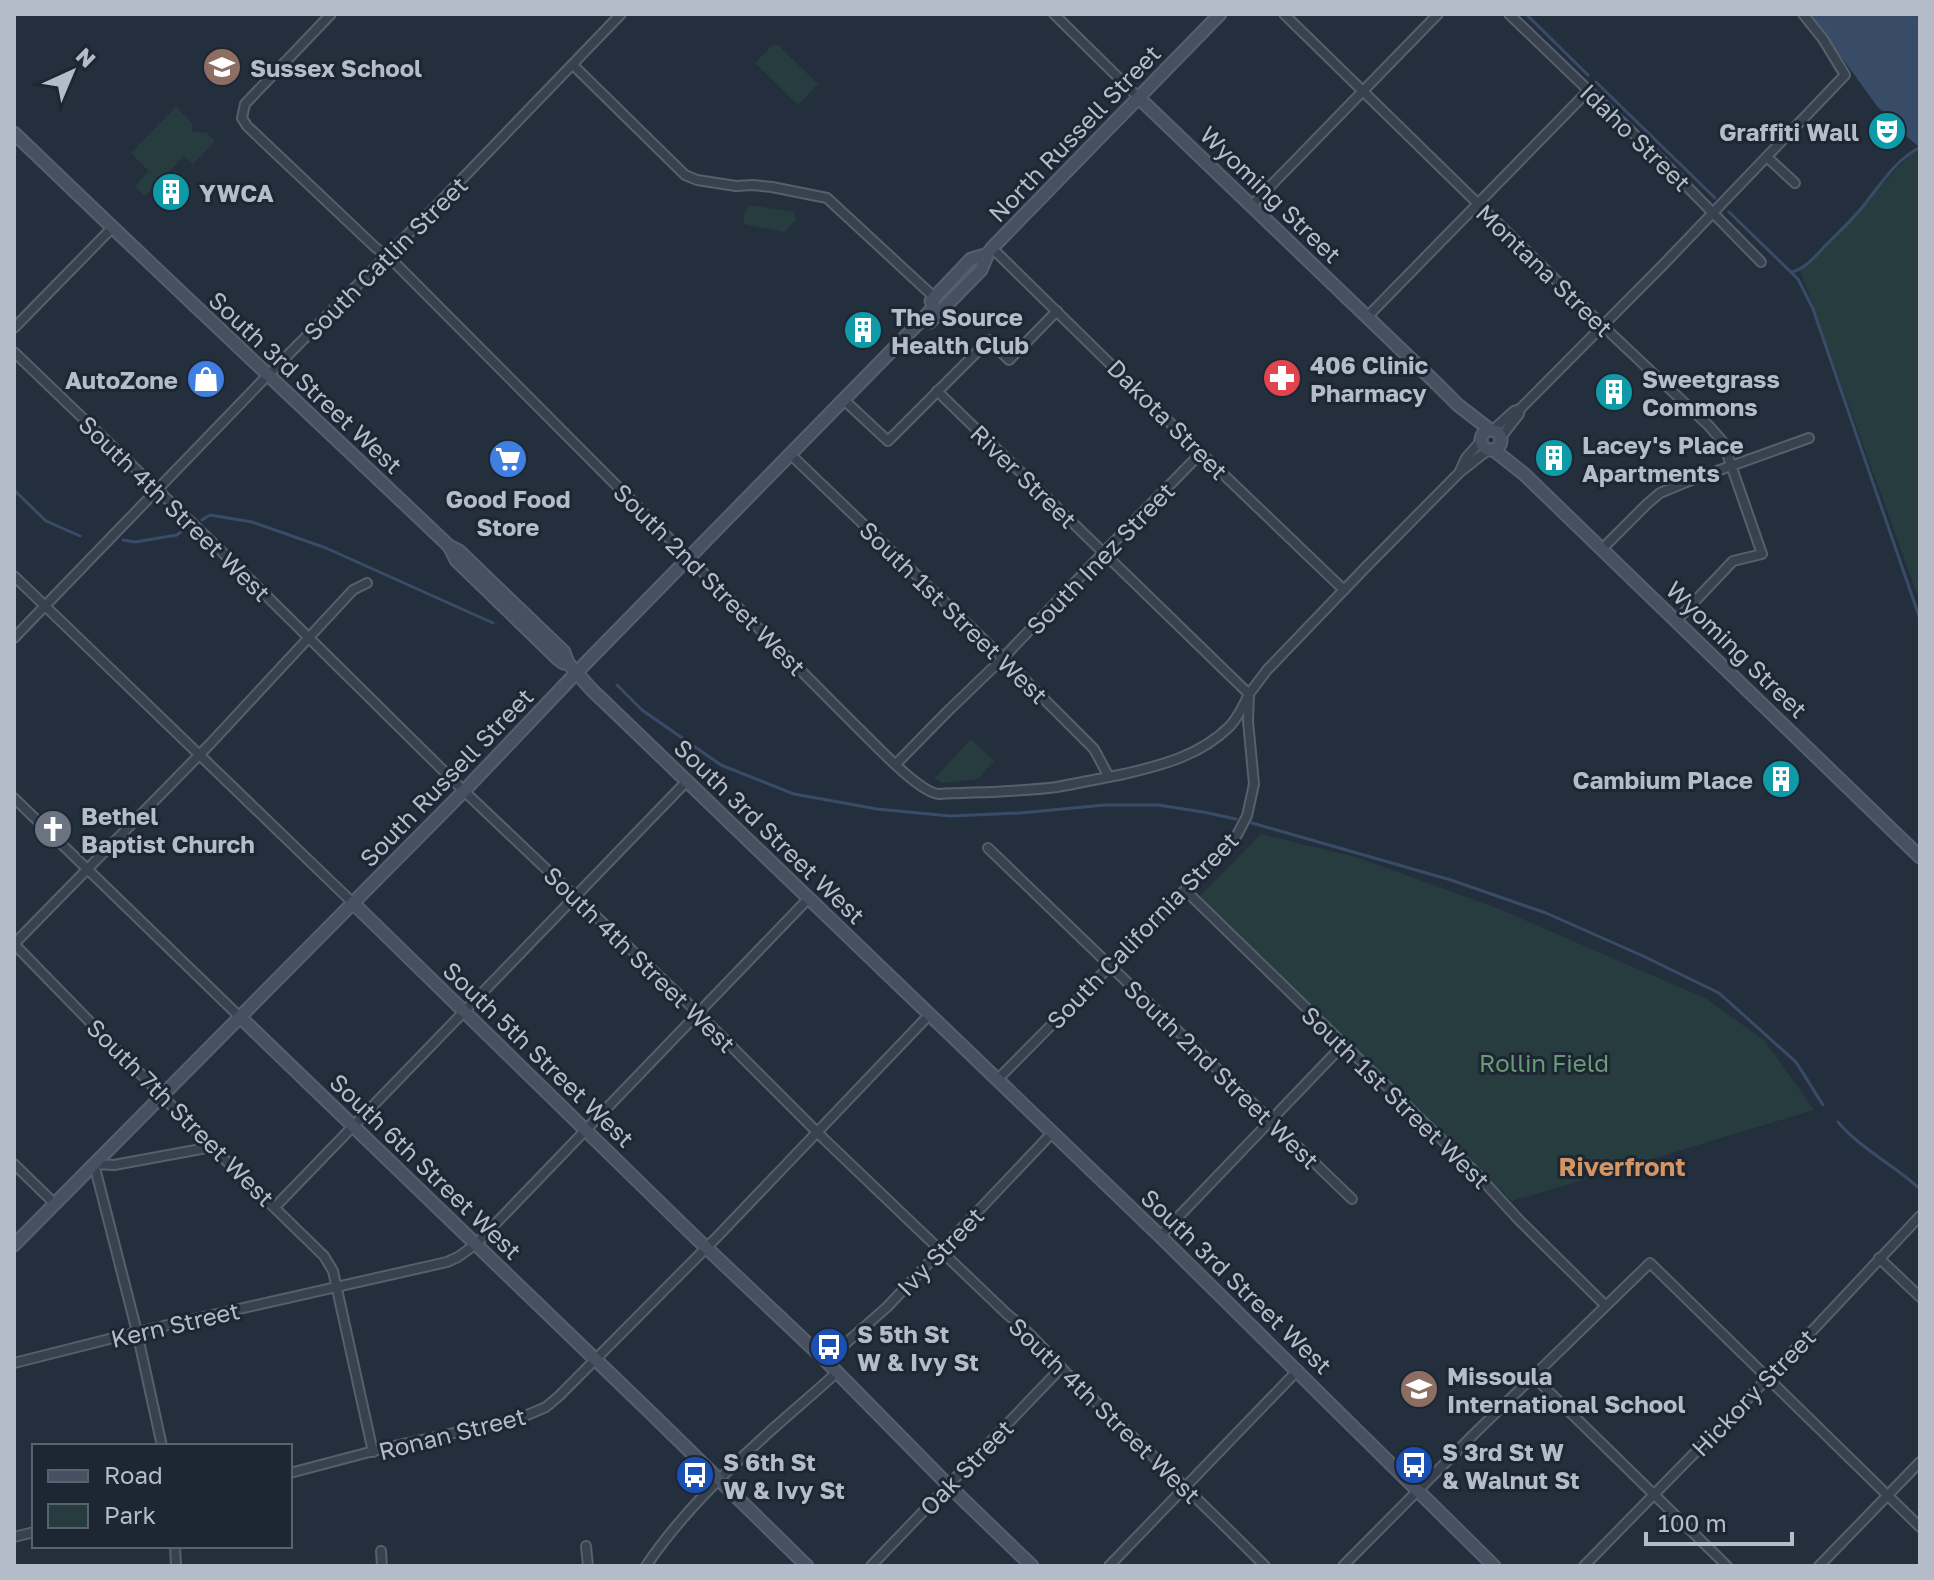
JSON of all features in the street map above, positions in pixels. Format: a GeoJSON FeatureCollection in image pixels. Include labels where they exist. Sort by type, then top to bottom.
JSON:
{"type":"FeatureCollection","features":[{"type":"Feature","properties":{"kind":"main road","name":"North Russell Street"},"geometry":{"type":"LineString","coordinates":[[989,251],[1220,14]]}},
{"type":"Feature","properties":{"kind":"main road","name":"Wyoming Street"},"geometry":{"type":"LineString","coordinates":[[1139,98],[1458,405],[1496,434],[1523,468],[1524,474]]}},
{"type":"Feature","properties":{"kind":"main road","name":"South 3rd Street West"},"geometry":{"type":"LineString","coordinates":[[14,133],[267,376],[449,546],[459,551],[564,652],[568,663],[591,689],[1298,1370],[1494,1566]]}},
{"type":"Feature","properties":{"kind":"main road","name":"South Russell Street"},"geometry":{"type":"LineString","coordinates":[[905,337],[910,324],[971,259],[989,251]]}},
{"type":"Feature","properties":{"kind":"main road","name":"South Russell Street"},"geometry":{"type":"LineString","coordinates":[[14,1245],[464,791],[905,337],[928,324],[981,270],[989,251]]}},
{"type":"Feature","properties":{"kind":"main road","name":"Wyoming Street"},"geometry":{"type":"LineString","coordinates":[[1458,405],[1460,413],[1485,445],[1524,474],[1920,857]]}},
{"type":"Feature","properties":{"kind":"main road"},"geometry":{"type":"LineString","coordinates":[[1483,433],[1496,434],[1500,445],[1485,445],[1483,433]]}},
{"type":"Feature","properties":{"kind":"main road","name":"South 5th Street West"},"geometry":{"type":"LineString","coordinates":[[353,903],[820,1355],[1032,1566]]}},
{"type":"Feature","properties":{"kind":"main road","name":"South 6th Street West"},"geometry":{"type":"LineString","coordinates":[[241,1018],[807,1566]]}},
{"type":"Feature","properties":{"kind":"street","name":"South 2nd Street West"},"geometry":{"type":"LineString","coordinates":[[331,14],[245,104],[242,118],[247,126],[387,255],[896,764],[926,790],[939,794],[1055,787],[1164,765],[1199,749],[1228,728],[1249,694]]}},
{"type":"Feature","properties":{"kind":"street","name":"South Catlin Street"},"geometry":{"type":"LineString","coordinates":[[14,638],[621,14]]}},
{"type":"Feature","properties":{"kind":"street","name":"Wyoming Street"},"geometry":{"type":"LineString","coordinates":[[1054,14],[1139,98]]}},
{"type":"Feature","properties":{"kind":"street","name":"Montana Street"},"geometry":{"type":"LineString","coordinates":[[1284,14],[1723,442],[1762,554],[1733,561],[1676,621]]}},
{"type":"Feature","properties":{"kind":"street"},"geometry":{"type":"LineString","coordinates":[[1252,205],[1438,14]]}},
{"type":"Feature","properties":{"kind":"street","name":"Idaho Street"},"geometry":{"type":"LineString","coordinates":[[1509,14],[1761,262]]}},
{"type":"Feature","properties":{"kind":"street"},"geometry":{"type":"LineString","coordinates":[[1496,434],[1516,419],[1520,409],[1768,158],[1845,75],[1803,14]]}},
{"type":"Feature","properties":{"kind":"street"},"geometry":{"type":"LineString","coordinates":[[573,65],[685,175],[697,180],[772,187],[827,198],[934,297]]}},
{"type":"Feature","properties":{"kind":"street"},"geometry":{"type":"LineString","coordinates":[[1367,317],[1589,90]]}},
{"type":"Feature","properties":{"kind":"street"},"geometry":{"type":"LineString","coordinates":[[1768,158],[1795,183]]}},
{"type":"Feature","properties":{"kind":"street"},"geometry":{"type":"LineString","coordinates":[[14,328],[112,228]]}},
{"type":"Feature","properties":{"kind":"street","name":"Dakota Street"},"geometry":{"type":"LineString","coordinates":[[989,251],[1057,311],[1344,590]]}},
{"type":"Feature","properties":{"kind":"street"},"geometry":{"type":"LineString","coordinates":[[844,400],[888,441],[989,340],[1009,360],[1057,311]]}},
{"type":"Feature","properties":{"kind":"street","name":"South 4th Street West"},"geometry":{"type":"LineString","coordinates":[[14,352],[464,791],[1020,1324],[1061,1368],[1265,1566]]}},
{"type":"Feature","properties":{"kind":"street","name":"River Street"},"geometry":{"type":"LineString","coordinates":[[937,391],[1249,694]]}},
{"type":"Feature","properties":{"kind":"street"},"geometry":{"type":"LineString","coordinates":[[1602,549],[1660,493],[1809,438]]}},
{"type":"Feature","properties":{"kind":"street"},"geometry":{"type":"LineString","coordinates":[[1249,694],[1267,670],[1460,472],[1466,458],[1485,445]]}},
{"type":"Feature","properties":{"kind":"street","name":"South Inez Street"},"geometry":{"type":"LineString","coordinates":[[896,764],[1201,453]]}},
{"type":"Feature","properties":{"kind":"street","name":"South 1st Street West"},"geometry":{"type":"LineString","coordinates":[[790,454],[1094,749],[1109,777]]}},
{"type":"Feature","properties":{"kind":"street","name":"South 5th Street West"},"geometry":{"type":"LineString","coordinates":[[14,576],[353,903]]}},
{"type":"Feature","properties":{"kind":"street"},"geometry":{"type":"LineString","coordinates":[[14,944],[200,754],[353,590],[367,583]]}},
{"type":"Feature","properties":{"kind":"street","name":"South California Street"},"geometry":{"type":"LineString","coordinates":[[997,1080],[1237,835],[1247,816],[1254,784],[1248,721],[1249,694]]}},
{"type":"Feature","properties":{"kind":"street"},"geometry":{"type":"LineString","coordinates":[[275,1207],[687,781]]}},
{"type":"Feature","properties":{"kind":"street","name":"South 6th Street West"},"geometry":{"type":"LineString","coordinates":[[14,798],[241,1018]]}},
{"type":"Feature","properties":{"kind":"street","name":"South 2nd Street West"},"geometry":{"type":"LineString","coordinates":[[988,848],[1352,1199]]}},
{"type":"Feature","properties":{"kind":"street","name":"South 1st Street West"},"geometry":{"type":"LineString","coordinates":[[1185,890],[1475,1172],[1605,1305]]}},
{"type":"Feature","properties":{"kind":"street"},"geometry":{"type":"LineString","coordinates":[[336,1286],[447,1262],[476,1244],[809,898]]}},
{"type":"Feature","properties":{"kind":"street","name":"South 7th Street West"},"geometry":{"type":"LineString","coordinates":[[14,944],[212,1147],[324,1256],[333,1271],[373,1452]]}},
{"type":"Feature","properties":{"kind":"street"},"geometry":{"type":"LineString","coordinates":[[596,1360],[929,1015]]}},
{"type":"Feature","properties":{"kind":"street"},"geometry":{"type":"LineString","coordinates":[[1160,1236],[1343,1045]]}},
{"type":"Feature","properties":{"kind":"street","name":"Ivy Street"},"geometry":{"type":"LineString","coordinates":[[820,1355],[837,1351],[887,1307],[1052,1133]]}},
{"type":"Feature","properties":{"kind":"street"},"geometry":{"type":"LineString","coordinates":[[162,1444],[94,1164],[114,1165],[212,1147]]}},
{"type":"Feature","properties":{"kind":"street"},"geometry":{"type":"LineString","coordinates":[[14,1164],[55,1204]]}},
{"type":"Feature","properties":{"kind":"street","name":"Hickory Street"},"geometry":{"type":"LineString","coordinates":[[1584,1566],[1767,1379],[1920,1216]]}},
{"type":"Feature","properties":{"kind":"street"},"geometry":{"type":"LineString","coordinates":[[1879,1258],[1920,1297]]}},
{"type":"Feature","properties":{"kind":"street"},"geometry":{"type":"LineString","coordinates":[[1343,1566],[1650,1263],[1920,1527]]}},
{"type":"Feature","properties":{"kind":"street","name":"Kern Street"},"geometry":{"type":"LineString","coordinates":[[14,1363],[336,1286]]}},
{"type":"Feature","properties":{"kind":"street","name":"Ronan Street"},"geometry":{"type":"LineString","coordinates":[[292,1472],[535,1413],[559,1396],[596,1360]]}},
{"type":"Feature","properties":{"kind":"street","name":"Oak Street"},"geometry":{"type":"LineString","coordinates":[[871,1566],[1061,1368]]}},
{"type":"Feature","properties":{"kind":"street"},"geometry":{"type":"LineString","coordinates":[[1109,1566],[1298,1370]]}},
{"type":"Feature","properties":{"kind":"street"},"geometry":{"type":"LineString","coordinates":[[646,1566],[668,1536],[719,1480],[836,1373]]}},
{"type":"Feature","properties":{"kind":"street"},"geometry":{"type":"LineString","coordinates":[[1533,1376],[1727,1566]]}},
{"type":"Feature","properties":{"kind":"street"},"geometry":{"type":"LineString","coordinates":[[1819,1566],[1920,1462]]}},
{"type":"Feature","properties":{"kind":"street"},"geometry":{"type":"LineString","coordinates":[[586,1546],[588,1566]]}},
{"type":"Feature","properties":{"kind":"street"},"geometry":{"type":"LineString","coordinates":[[381,1551],[382,1566]]}},
{"type":"Feature","properties":{"kind":"green space"},"geometry":{"type":"Polygon","coordinates":[[[773,45],[778,45],[818,84],[798,105],[755,63],[773,45]]]}},
{"type":"Feature","properties":{"kind":"green space"},"geometry":{"type":"Polygon","coordinates":[[[176,107],[192,123],[192,131],[207,133],[215,141],[193,164],[184,156],[145,196],[135,186],[149,171],[131,153],[176,107]]]}},
{"type":"Feature","properties":{"kind":"green space"},"geometry":{"type":"Polygon","coordinates":[[[1920,148],[1920,602],[1800,270],[1920,148]]]}},
{"type":"Feature","properties":{"kind":"green space"},"geometry":{"type":"Polygon","coordinates":[[[749,205],[794,212],[796,220],[784,232],[744,224],[749,205]]]}},
{"type":"Feature","properties":{"kind":"green space"},"geometry":{"type":"Polygon","coordinates":[[[971,739],[994,761],[978,779],[942,783],[935,778],[971,739]]]}},
{"type":"Feature","properties":{"kind":"green space","name":"Rollin Field"},"geometry":{"type":"Polygon","coordinates":[[[1261,834],[1359,858],[1499,909],[1707,999],[1765,1041],[1814,1110],[1512,1201],[1199,897],[1261,834]]]}},
{"type":"Feature","properties":{"kind":"water"},"geometry":{"type":"Polygon","coordinates":[[[1810,14],[1916,14],[1920,22],[1920,148],[1877,106],[1810,14]]]}},
{"type":"Feature","properties":{"kind":"waterway"},"geometry":{"type":"LineString","coordinates":[[1526,14],[1588,75]]}},
{"type":"Feature","properties":{"kind":"waterway"},"geometry":{"type":"LineString","coordinates":[[1596,82],[1715,198]]}},
{"type":"Feature","properties":{"kind":"waterway"},"geometry":{"type":"LineString","coordinates":[[1792,272],[1814,258],[1856,214],[1894,167],[1920,147]]}},
{"type":"Feature","properties":{"kind":"waterway"},"geometry":{"type":"LineString","coordinates":[[1729,212],[1798,279],[1813,309],[1920,619]]}},
{"type":"Feature","properties":{"kind":"waterway"},"geometry":{"type":"LineString","coordinates":[[14,490],[46,521],[80,536]]}},
{"type":"Feature","properties":{"kind":"waterway"},"geometry":{"type":"LineString","coordinates":[[202,520],[210,515],[252,522],[326,548],[493,623]]}},
{"type":"Feature","properties":{"kind":"waterway"},"geometry":{"type":"LineString","coordinates":[[123,540],[135,542],[177,535],[182,531]]}},
{"type":"Feature","properties":{"kind":"waterway"},"geometry":{"type":"LineString","coordinates":[[617,685],[642,710],[721,765],[794,794],[877,809],[950,816],[1105,805],[1158,805],[1236,819]]}},
{"type":"Feature","properties":{"kind":"waterway"},"geometry":{"type":"LineString","coordinates":[[1252,823],[1451,880],[1546,913],[1719,993],[1796,1062],[1823,1105]]}},
{"type":"Feature","properties":{"kind":"waterway"},"geometry":{"type":"LineString","coordinates":[[1838,1122],[1920,1189]]}},
{"type":"Feature","properties":{"kind":"place","name":"Sussex School"},"geometry":{"type":"Point","coordinates":[222,67]}},
{"type":"Feature","properties":{"kind":"place","name":"Graffiti Wall"},"geometry":{"type":"Point","coordinates":[1887,131]}},
{"type":"Feature","properties":{"kind":"place","name":"YWCA"},"geometry":{"type":"Point","coordinates":[171,192]}},
{"type":"Feature","properties":{"kind":"place","name":"The Source Health Club"},"geometry":{"type":"Point","coordinates":[863,330]}},
{"type":"Feature","properties":{"kind":"place","name":"406 Clinic Pharmacy"},"geometry":{"type":"Point","coordinates":[1282,378]}},
{"type":"Feature","properties":{"kind":"place","name":"AutoZone"},"geometry":{"type":"Point","coordinates":[206,379]}},
{"type":"Feature","properties":{"kind":"place","name":"Sweetgrass Commons"},"geometry":{"type":"Point","coordinates":[1614,392]}},
{"type":"Feature","properties":{"kind":"place","name":"Lacey's Place Apartments"},"geometry":{"type":"Point","coordinates":[1554,458]}},
{"type":"Feature","properties":{"kind":"place","name":"Good Food Store"},"geometry":{"type":"Point","coordinates":[508,459]}},
{"type":"Feature","properties":{"kind":"place","name":"Cambium Place"},"geometry":{"type":"Point","coordinates":[1781,779]}},
{"type":"Feature","properties":{"kind":"place","name":"Bethel Baptist Church"},"geometry":{"type":"Point","coordinates":[53,829]}},
{"type":"Feature","properties":{"kind":"place","name":"S 5th St W & Ivy St"},"geometry":{"type":"Point","coordinates":[829,1347]}},
{"type":"Feature","properties":{"kind":"place","name":"Missoula International School"},"geometry":{"type":"Point","coordinates":[1419,1389]}},
{"type":"Feature","properties":{"kind":"place","name":"S 3rd St W & Walnut St"},"geometry":{"type":"Point","coordinates":[1414,1465]}},
{"type":"Feature","properties":{"kind":"place","name":"S 6th St W & Ivy St"},"geometry":{"type":"Point","coordinates":[695,1475]}},
{"type":"Feature","properties":{"kind":"district","name":"Riverfront"},"geometry":{"type":"Point","coordinates":[1622,1166]}}]}
